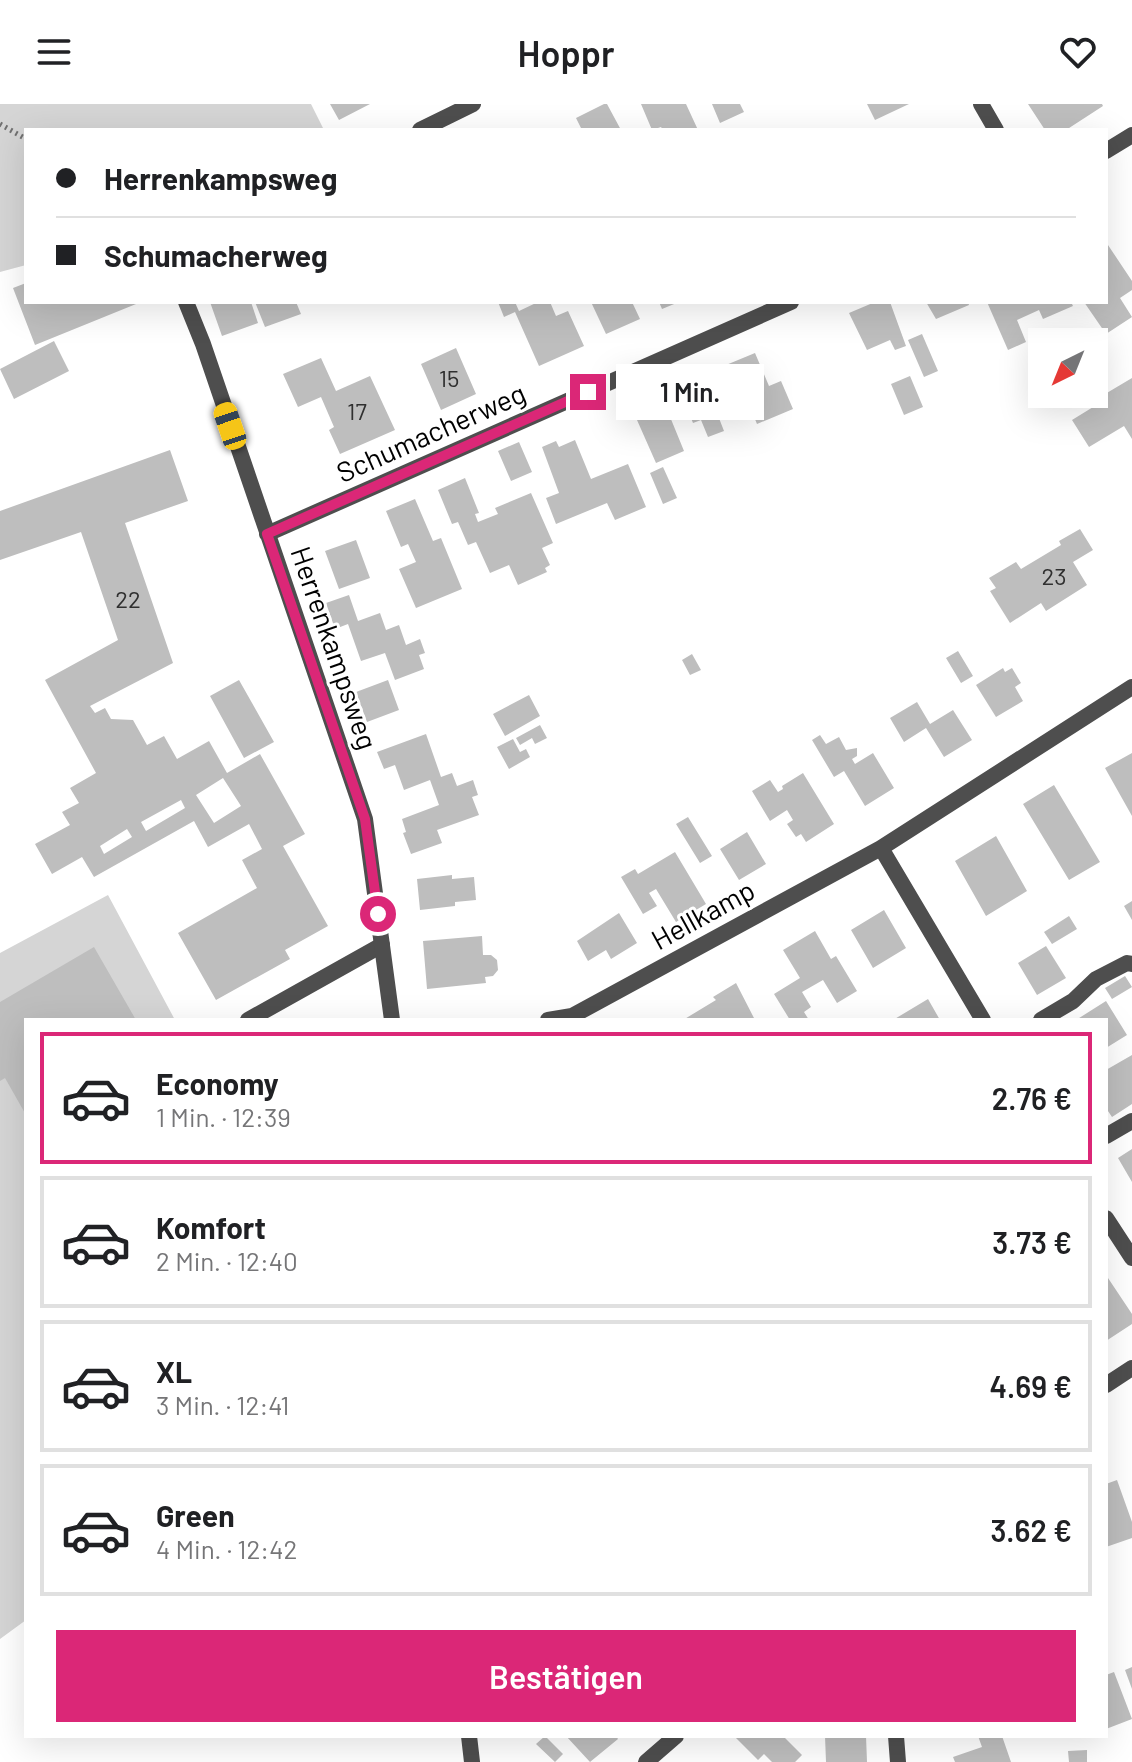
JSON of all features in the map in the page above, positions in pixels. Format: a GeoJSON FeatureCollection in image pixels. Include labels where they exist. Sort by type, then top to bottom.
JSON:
{"type":"FeatureCollection","features":[{"type":"Feature","properties":{"kind":"street"},"geometry":{"type":"LineString","coordinates":[[424,128],[473,104]]}},
{"type":"Feature","properties":{"kind":"street"},"geometry":{"type":"LineString","coordinates":[[981,104],[995,128]]}},
{"type":"Feature","properties":{"kind":"street"},"geometry":{"type":"LineString","coordinates":[[1108,150],[1132,135]]}},
{"type":"Feature","properties":{"kind":"street","name":"Herrenkampsweg"},"geometry":{"type":"LineString","coordinates":[[187,304],[365,819],[392,1018]]}},
{"type":"Feature","properties":{"kind":"street","name":"Schumacherweg"},"geometry":{"type":"LineString","coordinates":[[267,534],[786,304]]}},
{"type":"Feature","properties":{"kind":"street","name":"Hellkamp"},"geometry":{"type":"LineString","coordinates":[[560,1018],[572,1016],[881,848],[1132,687]]}},
{"type":"Feature","properties":{"kind":"street"},"geometry":{"type":"LineString","coordinates":[[881,848],[982,1018]]}},
{"type":"Feature","properties":{"kind":"street"},"geometry":{"type":"LineString","coordinates":[[252,1018],[382,945]]}},
{"type":"Feature","properties":{"kind":"street"},"geometry":{"type":"LineString","coordinates":[[1044,1018],[1073,1001],[1096,979],[1127,963],[1132,964]]}},
{"type":"Feature","properties":{"kind":"street"},"geometry":{"type":"LineString","coordinates":[[1108,1135],[1132,1121]]}},
{"type":"Feature","properties":{"kind":"street"},"geometry":{"type":"LineString","coordinates":[[1108,1221],[1132,1258]]}},
{"type":"Feature","properties":{"kind":"street"},"geometry":{"type":"LineString","coordinates":[[1108,1384],[1132,1368]]}},
{"type":"Feature","properties":{"kind":"street"},"geometry":{"type":"LineString","coordinates":[[469,1738],[472,1762]]}},
{"type":"Feature","properties":{"kind":"street"},"geometry":{"type":"LineString","coordinates":[[646,1762],[674,1738]]}},
{"type":"Feature","properties":{"kind":"street"},"geometry":{"type":"LineString","coordinates":[[896,1738],[898,1762]]}},
{"type":"Feature","properties":{"kind":"path"},"geometry":{"type":"LineString","coordinates":[[0,124],[24,138]]}},
{"type":"Feature","properties":{"kind":"shaded area"},"geometry":{"type":"Polygon","coordinates":[[[0,104],[311,104],[323,128],[24,128],[24,266],[0,272],[0,104]]]}},
{"type":"Feature","properties":{"kind":"shaded area"},"geometry":{"type":"Polygon","coordinates":[[[108,895],[174,1018],[24,1018],[24,1621],[0,1639],[0,953],[108,895]]]}},
{"type":"Feature","properties":{"kind":"building"},"geometry":{"type":"Polygon","coordinates":[[[330,104],[370,104],[339,120],[330,104]]]}},
{"type":"Feature","properties":{"kind":"building"},"geometry":{"type":"Polygon","coordinates":[[[607,104],[620,128],[581,128],[576,118],[607,104]]]}},
{"type":"Feature","properties":{"kind":"building"},"geometry":{"type":"Polygon","coordinates":[[[641,104],[686,104],[697,128],[661,127],[651,128],[641,104]]]}},
{"type":"Feature","properties":{"kind":"building"},"geometry":{"type":"Polygon","coordinates":[[[712,104],[740,104],[744,112],[720,123],[712,104]]]}},
{"type":"Feature","properties":{"kind":"building"},"geometry":{"type":"Polygon","coordinates":[[[867,104],[909,104],[875,120],[867,104]]]}},
{"type":"Feature","properties":{"kind":"building"},"geometry":{"type":"Polygon","coordinates":[[[1028,104],[1103,106],[1069,128],[1044,128],[1028,104]]]}},
{"type":"Feature","properties":{"kind":"building"},"geometry":{"type":"Polygon","coordinates":[[[1108,245],[1132,281],[1132,290],[1120,298],[1132,317],[1108,333],[1108,328],[1102,328],[1085,304],[1108,304],[1108,245]]]}},
{"type":"Feature","properties":{"kind":"building"},"geometry":{"type":"Polygon","coordinates":[[[24,284],[24,304],[136,304],[35,345],[13,288],[24,284]]]}},
{"type":"Feature","properties":{"kind":"building"},"geometry":{"type":"Polygon","coordinates":[[[211,304],[252,304],[258,323],[222,336],[211,304]]]}},
{"type":"Feature","properties":{"kind":"building"},"geometry":{"type":"Polygon","coordinates":[[[256,304],[297,304],[301,314],[265,327],[256,304]]]}},
{"type":"Feature","properties":{"kind":"building"},"geometry":{"type":"Polygon","coordinates":[[[499,304],[516,304],[519,311],[534,304],[551,304],[556,316],[568,311],[584,346],[539,366],[515,312],[504,317],[499,304]]]}},
{"type":"Feature","properties":{"kind":"building"},"geometry":{"type":"Polygon","coordinates":[[[592,304],[633,304],[640,319],[606,334],[592,304]]]}},
{"type":"Feature","properties":{"kind":"building"},"geometry":{"type":"Polygon","coordinates":[[[870,304],[891,304],[906,346],[895,350],[890,340],[867,350],[849,313],[870,304]]]}},
{"type":"Feature","properties":{"kind":"building"},"geometry":{"type":"Polygon","coordinates":[[[927,304],[969,304],[969,305],[936,319],[927,304]]]}},
{"type":"Feature","properties":{"kind":"building"},"geometry":{"type":"Polygon","coordinates":[[[988,304],[1072,304],[1043,319],[1039,310],[1017,320],[1026,342],[1008,350],[988,304]]]}},
{"type":"Feature","properties":{"kind":"building"},"geometry":{"type":"Polygon","coordinates":[[[922,334],[938,371],[924,377],[908,340],[922,334]]]}},
{"type":"Feature","properties":{"kind":"building"},"geometry":{"type":"Polygon","coordinates":[[[54,341],[69,371],[14,399],[0,369],[54,341]]]}},
{"type":"Feature","properties":{"kind":"building"},"geometry":{"type":"Polygon","coordinates":[[[456,348],[476,394],[441,410],[421,364],[456,348]]]}},
{"type":"Feature","properties":{"kind":"building"},"geometry":{"type":"Polygon","coordinates":[[[755,353],[769,386],[781,381],[793,409],[757,424],[746,398],[741,400],[726,365],[755,353]]]}},
{"type":"Feature","properties":{"kind":"building"},"geometry":{"type":"Polygon","coordinates":[[[321,358],[336,391],[370,376],[395,430],[340,454],[329,430],[334,427],[321,397],[298,407],[283,374],[321,358]]]}},
{"type":"Feature","properties":{"kind":"building"},"geometry":{"type":"Polygon","coordinates":[[[706,374],[722,411],[717,413],[724,431],[708,437],[701,420],[693,423],[678,386],[706,374]]]}},
{"type":"Feature","properties":{"kind":"building"},"geometry":{"type":"Polygon","coordinates":[[[910,376],[923,407],[904,415],[891,384],[910,376]]]}},
{"type":"Feature","properties":{"kind":"building"},"geometry":{"type":"Polygon","coordinates":[[[1132,378],[1132,439],[1124,426],[1089,447],[1072,420],[1092,408],[1108,408],[1108,392],[1132,378]]]}},
{"type":"Feature","properties":{"kind":"building"},"geometry":{"type":"Polygon","coordinates":[[[666,407],[684,451],[656,463],[637,420],[666,407]]]}},
{"type":"Feature","properties":{"kind":"building"},"geometry":{"type":"Polygon","coordinates":[[[575,440],[591,479],[628,464],[646,507],[615,520],[607,503],[556,524],[546,498],[559,493],[542,447],[556,441],[559,447],[575,440]]]}},
{"type":"Feature","properties":{"kind":"building"},"geometry":{"type":"Polygon","coordinates":[[[519,442],[532,472],[511,481],[498,451],[519,442]]]}},
{"type":"Feature","properties":{"kind":"building"},"geometry":{"type":"Polygon","coordinates":[[[170,450],[188,501],[125,523],[173,663],[90,706],[95,713],[105,708],[111,719],[133,720],[147,745],[164,736],[177,759],[209,741],[227,773],[260,754],[305,834],[283,846],[328,926],[285,950],[290,959],[216,1000],[178,933],[257,888],[242,860],[262,849],[249,824],[208,847],[194,821],[94,877],[82,857],[52,874],[35,844],[70,825],[62,812],[79,803],[70,788],[96,773],[45,680],[118,640],[81,532],[0,560],[0,511],[170,450]],[[223,778],[196,795],[214,823],[241,806],[223,778]],[[181,800],[141,822],[146,831],[185,808],[181,800]],[[127,829],[100,846],[104,854],[132,837],[127,829]]]}},
{"type":"Feature","properties":{"kind":"building"},"geometry":{"type":"Polygon","coordinates":[[[663,467],[677,498],[663,504],[650,473],[663,467]]]}},
{"type":"Feature","properties":{"kind":"building"},"geometry":{"type":"Polygon","coordinates":[[[465,478],[479,513],[475,514],[478,522],[498,514],[495,508],[531,493],[553,543],[542,548],[550,565],[545,568],[547,572],[518,585],[509,565],[490,573],[476,542],[468,545],[458,522],[452,524],[438,490],[465,478]]]}},
{"type":"Feature","properties":{"kind":"building"},"geometry":{"type":"Polygon","coordinates":[[[415,499],[433,541],[441,538],[462,589],[416,608],[399,569],[416,562],[408,544],[401,547],[386,511],[415,499]]]}},
{"type":"Feature","properties":{"kind":"building"},"geometry":{"type":"Polygon","coordinates":[[[1080,529],[1093,550],[1073,562],[1087,585],[1046,611],[1041,603],[1010,623],[990,591],[996,588],[989,578],[1016,562],[1021,569],[1061,545],[1059,541],[1080,529]]]}},
{"type":"Feature","properties":{"kind":"building"},"geometry":{"type":"Polygon","coordinates":[[[356,540],[370,578],[339,589],[325,551],[356,540]]]}},
{"type":"Feature","properties":{"kind":"building"},"geometry":{"type":"Polygon","coordinates":[[[349,595],[358,621],[380,613],[386,630],[399,625],[406,645],[420,639],[425,653],[419,655],[424,669],[395,680],[385,653],[361,661],[348,624],[335,629],[326,603],[349,595]]]}},
{"type":"Feature","properties":{"kind":"building"},"geometry":{"type":"Polygon","coordinates":[[[958,651],[973,676],[961,683],[946,658],[958,651]]]}},
{"type":"Feature","properties":{"kind":"building"},"geometry":{"type":"Polygon","coordinates":[[[692,654],[701,670],[690,675],[682,660],[692,654]]]}},
{"type":"Feature","properties":{"kind":"building"},"geometry":{"type":"Polygon","coordinates":[[[1003,668],[1005,672],[1012,668],[1021,683],[1015,687],[1023,701],[996,717],[976,685],[1003,668]]]}},
{"type":"Feature","properties":{"kind":"building"},"geometry":{"type":"Polygon","coordinates":[[[239,680],[274,742],[244,758],[210,696],[239,680]]]}},
{"type":"Feature","properties":{"kind":"building"},"geometry":{"type":"Polygon","coordinates":[[[388,680],[399,710],[367,722],[356,692],[388,680]]]}},
{"type":"Feature","properties":{"kind":"building"},"geometry":{"type":"Polygon","coordinates":[[[529,695],[540,716],[505,736],[493,714],[529,695]]]}},
{"type":"Feature","properties":{"kind":"building"},"geometry":{"type":"Polygon","coordinates":[[[917,702],[930,724],[953,710],[972,740],[944,757],[926,728],[904,742],[890,718],[917,702]]]}},
{"type":"Feature","properties":{"kind":"building"},"geometry":{"type":"Polygon","coordinates":[[[540,725],[547,738],[535,744],[532,738],[520,745],[516,738],[540,725]]]}},
{"type":"Feature","properties":{"kind":"building"},"geometry":{"type":"Polygon","coordinates":[[[426,734],[441,777],[452,773],[457,786],[473,780],[478,795],[472,797],[479,815],[437,830],[442,843],[411,854],[403,833],[406,832],[402,819],[439,805],[430,780],[404,790],[395,765],[384,769],[377,752],[426,734]]]}},
{"type":"Feature","properties":{"kind":"building"},"geometry":{"type":"Polygon","coordinates":[[[820,735],[826,744],[839,737],[846,750],[857,748],[857,756],[852,759],[855,764],[873,753],[894,788],[865,806],[844,771],[834,777],[812,740],[820,735]]]}},
{"type":"Feature","properties":{"kind":"building"},"geometry":{"type":"Polygon","coordinates":[[[513,739],[520,752],[526,749],[530,757],[509,769],[497,747],[513,739]]]}},
{"type":"Feature","properties":{"kind":"building"},"geometry":{"type":"Polygon","coordinates":[[[1132,753],[1132,816],[1105,768],[1132,753]]]}},
{"type":"Feature","properties":{"kind":"building"},"geometry":{"type":"Polygon","coordinates":[[[803,773],[834,824],[806,842],[801,834],[796,837],[787,824],[793,820],[787,810],[770,821],[752,791],[770,780],[778,792],[803,773]]]}},
{"type":"Feature","properties":{"kind":"building"},"geometry":{"type":"Polygon","coordinates":[[[1054,785],[1100,862],[1069,880],[1023,804],[1054,785]]]}},
{"type":"Feature","properties":{"kind":"building"},"geometry":{"type":"Polygon","coordinates":[[[688,817],[712,856],[700,863],[676,824],[688,817]]]}},
{"type":"Feature","properties":{"kind":"building"},"geometry":{"type":"Polygon","coordinates":[[[747,832],[766,864],[739,880],[720,849],[747,832]]]}},
{"type":"Feature","properties":{"kind":"building"},"geometry":{"type":"Polygon","coordinates":[[[996,836],[1027,891],[986,916],[955,861],[996,836]]]}},
{"type":"Feature","properties":{"kind":"building"},"geometry":{"type":"Polygon","coordinates":[[[675,852],[706,904],[676,922],[656,889],[649,893],[657,906],[643,914],[621,877],[635,869],[638,874],[675,852]]]}},
{"type":"Feature","properties":{"kind":"building"},"geometry":{"type":"Polygon","coordinates":[[[452,875],[452,879],[474,877],[476,900],[420,910],[417,879],[452,875]]]}},
{"type":"Feature","properties":{"kind":"building"},"geometry":{"type":"Polygon","coordinates":[[[1132,901],[1132,920],[1124,906],[1132,901]]]}},
{"type":"Feature","properties":{"kind":"building"},"geometry":{"type":"Polygon","coordinates":[[[884,910],[906,948],[873,968],[851,930],[884,910]]]}},
{"type":"Feature","properties":{"kind":"building"},"geometry":{"type":"Polygon","coordinates":[[[619,913],[637,943],[611,959],[606,950],[588,961],[577,941],[619,913]]]}},
{"type":"Feature","properties":{"kind":"building"},"geometry":{"type":"Polygon","coordinates":[[[1069,916],[1077,929],[1052,944],[1044,932],[1069,916]]]}},
{"type":"Feature","properties":{"kind":"building"},"geometry":{"type":"Polygon","coordinates":[[[815,931],[831,959],[836,956],[857,991],[837,1003],[823,980],[802,992],[811,1007],[804,1012],[808,1018],[789,1018],[774,994],[800,978],[783,950],[815,931]]]}},
{"type":"Feature","properties":{"kind":"building"},"geometry":{"type":"Polygon","coordinates":[[[482,936],[483,955],[491,955],[497,960],[498,970],[493,976],[485,977],[486,983],[427,989],[423,941],[482,936]]]}},
{"type":"Feature","properties":{"kind":"building"},"geometry":{"type":"Polygon","coordinates":[[[1046,946],[1066,978],[1037,995],[1018,963],[1046,946]]]}},
{"type":"Feature","properties":{"kind":"building"},"geometry":{"type":"Polygon","coordinates":[[[94,947],[135,1018],[24,1018],[24,1111],[5,1078],[0,1081],[0,1002],[94,947]]]}},
{"type":"Feature","properties":{"kind":"building"},"geometry":{"type":"Polygon","coordinates":[[[1125,976],[1132,987],[1112,999],[1105,988],[1125,976]]]}},
{"type":"Feature","properties":{"kind":"building"},"geometry":{"type":"Polygon","coordinates":[[[736,983],[754,1018],[686,1018],[716,1000],[713,997],[736,983]]]}},
{"type":"Feature","properties":{"kind":"building"},"geometry":{"type":"Polygon","coordinates":[[[928,999],[939,1018],[896,1018],[928,999]]]}},
{"type":"Feature","properties":{"kind":"building"},"geometry":{"type":"Polygon","coordinates":[[[1106,1001],[1127,1035],[1108,1047],[1108,1018],[1079,1018],[1106,1001]]]}},
{"type":"Feature","properties":{"kind":"building"},"geometry":{"type":"Polygon","coordinates":[[[1132,1055],[1132,1104],[1112,1117],[1108,1111],[1108,1069],[1132,1055]]]}},
{"type":"Feature","properties":{"kind":"building"},"geometry":{"type":"Polygon","coordinates":[[[1132,1149],[1132,1182],[1118,1158],[1132,1149]]]}},
{"type":"Feature","properties":{"kind":"building"},"geometry":{"type":"Polygon","coordinates":[[[1108,1278],[1132,1314],[1132,1324],[1108,1340],[1108,1278]]]}},
{"type":"Feature","properties":{"kind":"building"},"geometry":{"type":"Polygon","coordinates":[[[1117,1480],[1132,1522],[1132,1538],[1108,1546],[1108,1483],[1117,1480]]]}},
{"type":"Feature","properties":{"kind":"building"},"geometry":{"type":"Polygon","coordinates":[[[1132,1667],[1132,1689],[1125,1670],[1132,1667]]]}},
{"type":"Feature","properties":{"kind":"building"},"geometry":{"type":"Polygon","coordinates":[[[1114,1672],[1132,1719],[1108,1728],[1108,1674],[1114,1672]]]}},
{"type":"Feature","properties":{"kind":"building"},"geometry":{"type":"Polygon","coordinates":[[[547,1738],[563,1754],[555,1762],[536,1744],[547,1738]]]}},
{"type":"Feature","properties":{"kind":"building"},"geometry":{"type":"Polygon","coordinates":[[[568,1738],[617,1738],[618,1739],[590,1762],[568,1738]]]}},
{"type":"Feature","properties":{"kind":"building"},"geometry":{"type":"Polygon","coordinates":[[[736,1738],[785,1738],[802,1755],[795,1762],[772,1762],[764,1754],[758,1760],[736,1738]]]}},
{"type":"Feature","properties":{"kind":"building"},"geometry":{"type":"Polygon","coordinates":[[[825,1738],[866,1738],[867,1762],[826,1762],[825,1738]]]}},
{"type":"Feature","properties":{"kind":"building"},"geometry":{"type":"Polygon","coordinates":[[[979,1738],[1003,1738],[1011,1762],[955,1762],[953,1757],[982,1747],[979,1738]]]}},
{"type":"Feature","properties":{"kind":"building"},"geometry":{"type":"Polygon","coordinates":[[[1087,1750],[1087,1762],[1069,1762],[1068,1751],[1087,1750]]]}},
{"type":"Feature","properties":{"kind":"route"},"geometry":{"type":"LineString","coordinates":[[378,914],[365,819],[267,534],[588,392]]}}]}
